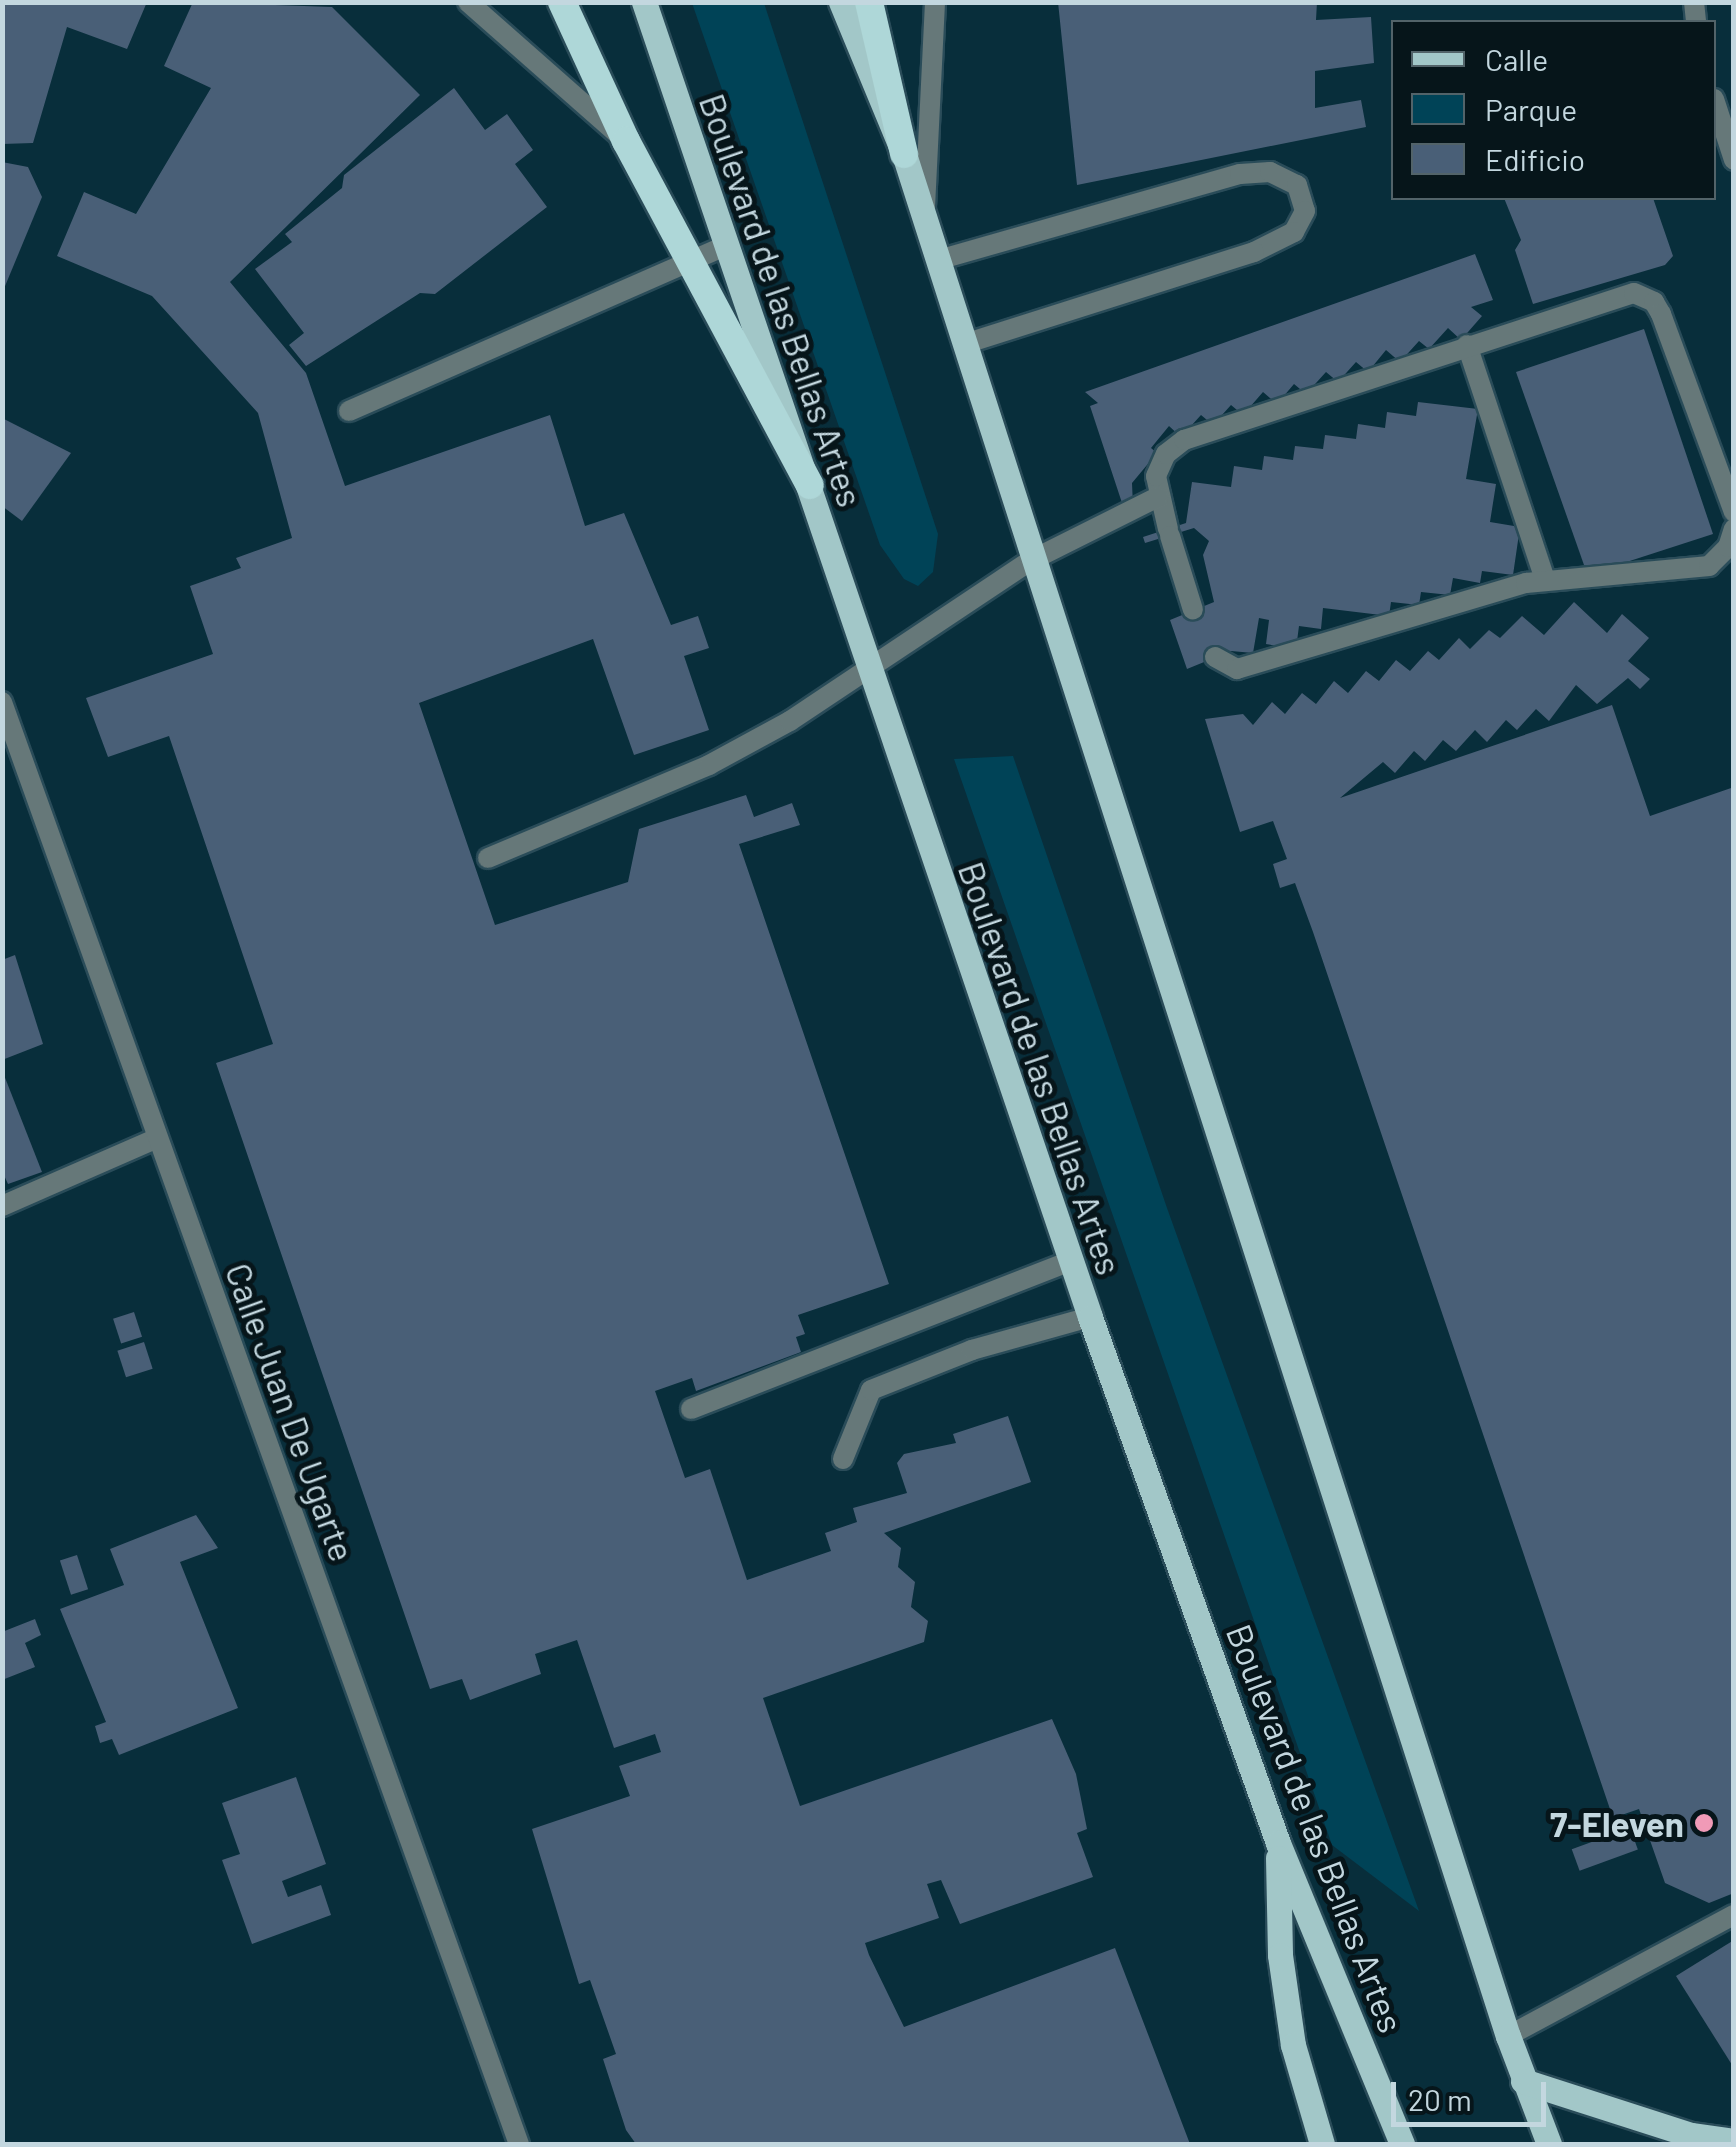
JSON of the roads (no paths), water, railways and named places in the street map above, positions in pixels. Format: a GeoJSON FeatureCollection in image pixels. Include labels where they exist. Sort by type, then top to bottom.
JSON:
{"type":"FeatureCollection","features":[{"type":"Feature","properties":{"kind":"highway"},"geometry":{"type":"LineString","coordinates":[[562,2],[626,141],[810,485]]}},
{"type":"Feature","properties":{"kind":"highway"},"geometry":{"type":"LineString","coordinates":[[869,2],[904,154]]}},
{"type":"Feature","properties":{"kind":"main road","name":"Boulevard de las Bellas Artes"},"geometry":{"type":"LineString","coordinates":[[644,2],[810,485],[866,670],[1090,1317],[1278,1843],[1402,2144]]}},
{"type":"Feature","properties":{"kind":"main road"},"geometry":{"type":"LineString","coordinates":[[842,2],[904,154],[1030,561],[1508,2036],[1549,2144]]}},
{"type":"Feature","properties":{"kind":"main road"},"geometry":{"type":"LineString","coordinates":[[1278,1843],[1280,1955],[1290,2027],[1322,2144]]}},
{"type":"Feature","properties":{"kind":"main road"},"geometry":{"type":"LineString","coordinates":[[1523,2081],[1691,2136],[1734,2141]]}},
{"type":"Feature","properties":{"kind":"street"},"geometry":{"type":"LineString","coordinates":[[468,2],[626,141]]}},
{"type":"Feature","properties":{"kind":"street"},"geometry":{"type":"LineString","coordinates":[[924,219],[935,2]]}},
{"type":"Feature","properties":{"kind":"street"},"geometry":{"type":"LineString","coordinates":[[1716,104],[1734,160]]}},
{"type":"Feature","properties":{"kind":"street"},"geometry":{"type":"LineString","coordinates":[[938,260],[1240,174],[1270,172],[1297,185],[1306,211],[1294,232],[1254,252],[964,344]]}},
{"type":"Feature","properties":{"kind":"street"},"geometry":{"type":"LineString","coordinates":[[349,411],[728,246]]}},
{"type":"Feature","properties":{"kind":"street"},"geometry":{"type":"LineString","coordinates":[[1194,610],[1158,497],[1156,476],[1166,454],[1184,440],[1618,296],[1646,296],[1661,314],[1734,512]]}},
{"type":"Feature","properties":{"kind":"street"},"geometry":{"type":"LineString","coordinates":[[1467,345],[1544,579]]}},
{"type":"Feature","properties":{"kind":"street"},"geometry":{"type":"LineString","coordinates":[[488,858],[709,765],[866,670],[1030,561],[1158,497]]}},
{"type":"Feature","properties":{"kind":"street"},"geometry":{"type":"LineString","coordinates":[[1215,657],[1237,669],[1544,579],[1709,566],[1728,546],[1734,530]]}},
{"type":"Feature","properties":{"kind":"street","name":"Calle Juan De Ugarte"},"geometry":{"type":"LineString","coordinates":[[2,702],[519,2144]]}},
{"type":"Feature","properties":{"kind":"street"},"geometry":{"type":"LineString","coordinates":[[2,1206],[158,1138]]}},
{"type":"Feature","properties":{"kind":"street"},"geometry":{"type":"LineString","coordinates":[[691,1409],[1071,1261]]}},
{"type":"Feature","properties":{"kind":"street"},"geometry":{"type":"LineString","coordinates":[[843,1459],[871,1390],[935,1362],[1090,1317]]}},
{"type":"Feature","properties":{"kind":"street"},"geometry":{"type":"LineString","coordinates":[[1508,2036],[1734,1915]]}},
{"type":"Feature","properties":{"kind":"place","name":"7-Eleven"},"geometry":{"type":"Point","coordinates":[1704,1823]}}]}
